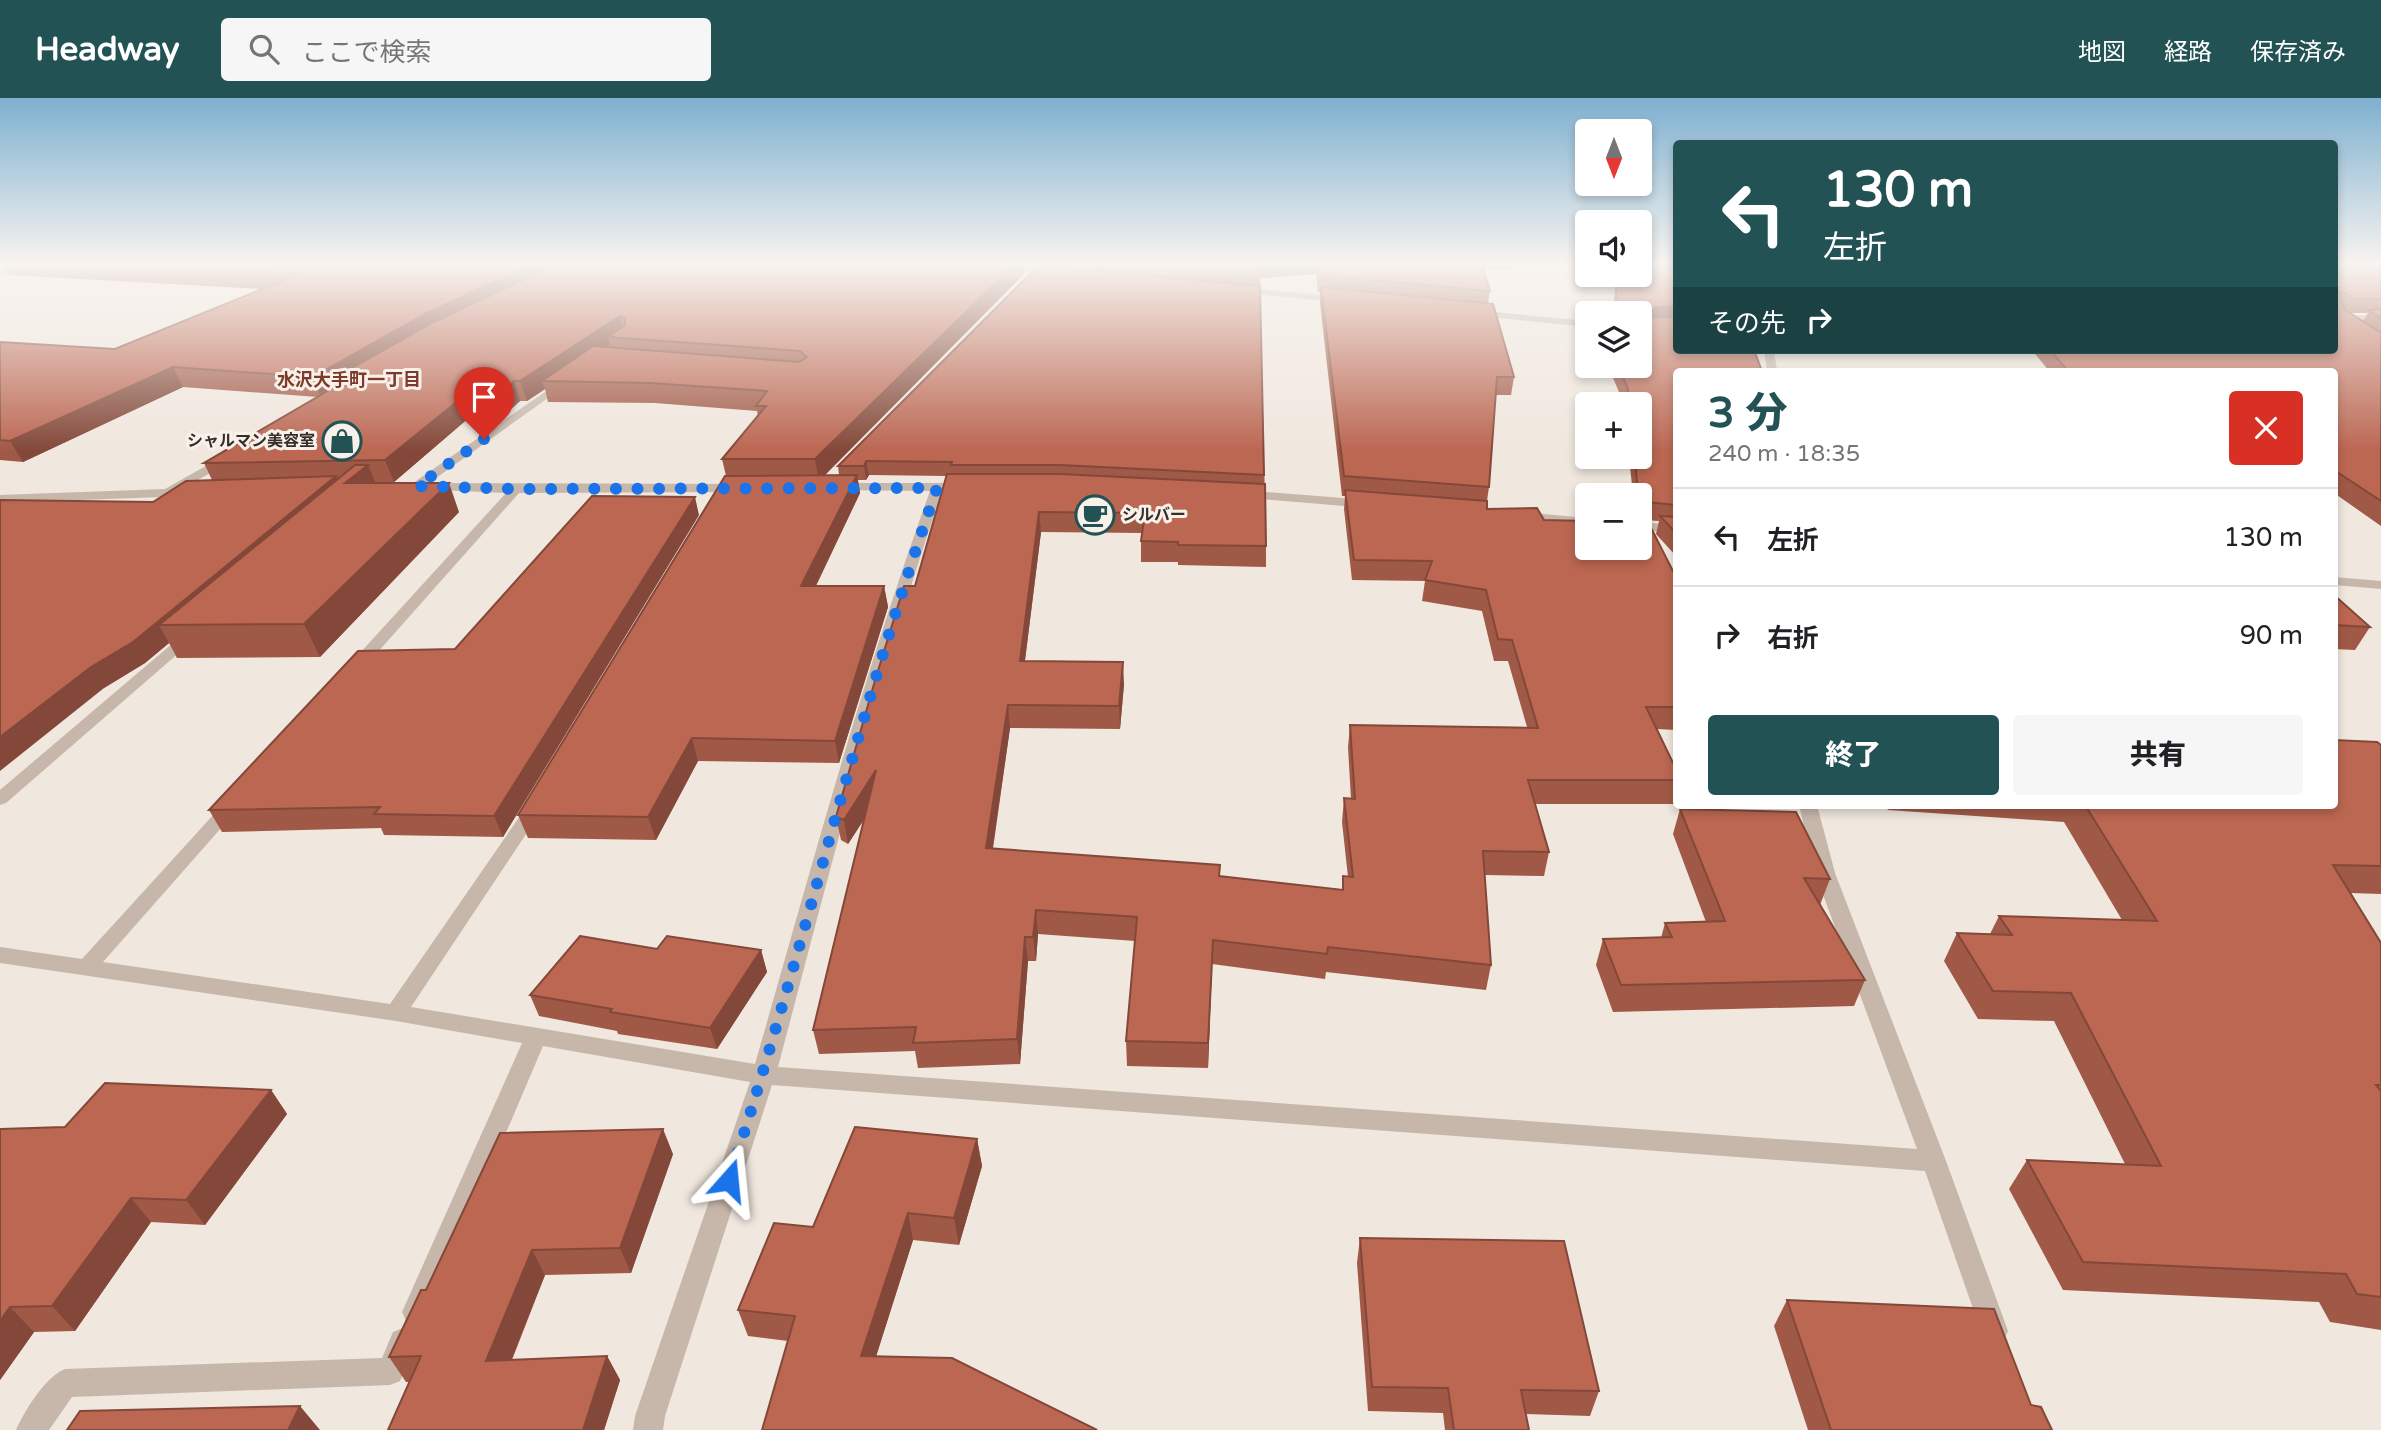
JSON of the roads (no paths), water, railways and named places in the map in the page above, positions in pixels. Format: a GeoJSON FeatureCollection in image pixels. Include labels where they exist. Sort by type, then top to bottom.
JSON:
{"type":"FeatureCollection","features":[{"type":"Feature","properties":{"kind":"street"},"geometry":{"type":"LineString","coordinates":[[2352,326],[2363,333]]}},
{"type":"Feature","properties":{"kind":"street"},"geometry":{"type":"LineString","coordinates":[[574,376],[410,486],[721,494],[761,488]]}},
{"type":"Feature","properties":{"kind":"street"},"geometry":{"type":"LineString","coordinates":[[167,493],[237,452]]}},
{"type":"Feature","properties":{"kind":"street"},"geometry":{"type":"LineString","coordinates":[[833,477],[824,487],[979,487]]}},
{"type":"Feature","properties":{"kind":"street"},"geometry":{"type":"LineString","coordinates":[[648,1430],[650,1416],[764,1075],[848,768],[897,603],[937,488]]}},
{"type":"Feature","properties":{"kind":"street"},"geometry":{"type":"LineString","coordinates":[[347,677],[516,489]]}},
{"type":"Feature","properties":{"kind":"street"},"geometry":{"type":"LineString","coordinates":[[0,499],[206,492]]}},
{"type":"Feature","properties":{"kind":"street"},"geometry":{"type":"LineString","coordinates":[[1226,493],[1377,505]]}},
{"type":"Feature","properties":{"kind":"street"},"geometry":{"type":"LineString","coordinates":[[1508,515],[1575,521]]}},
{"type":"Feature","properties":{"kind":"street"},"geometry":{"type":"LineString","coordinates":[[1652,527],[1673,529]]}},
{"type":"Feature","properties":{"kind":"street"},"geometry":{"type":"LineString","coordinates":[[2338,582],[2381,585]]}},
{"type":"Feature","properties":{"kind":"street"},"geometry":{"type":"LineString","coordinates":[[0,799],[208,621]]}},
{"type":"Feature","properties":{"kind":"street"},"geometry":{"type":"LineString","coordinates":[[396,1013],[546,789]]}},
{"type":"Feature","properties":{"kind":"street"},"geometry":{"type":"LineString","coordinates":[[86,968],[245,791]]}},
{"type":"Feature","properties":{"kind":"street"},"geometry":{"type":"LineString","coordinates":[[1809,809],[1825,873],[1934,1161],[2002,1353]]}},
{"type":"Feature","properties":{"kind":"street"},"geometry":{"type":"LineString","coordinates":[[0,955],[396,1013],[764,1075],[1934,1161]]}},
{"type":"Feature","properties":{"kind":"street"},"geometry":{"type":"LineString","coordinates":[[31,1430],[65,1383],[390,1371],[536,1036]]}},
{"type":"Feature","properties":{"kind":"place","name":"シャルマン美容室"},"geometry":{"type":"Point","coordinates":[342,441]}},
{"type":"Feature","properties":{"kind":"place","name":"シルバー"},"geometry":{"type":"Point","coordinates":[1095,515]}},
{"type":"Feature","properties":{"kind":"district","name":"水沢大手町一丁目"},"geometry":{"type":"Point","coordinates":[349,380]}}]}
